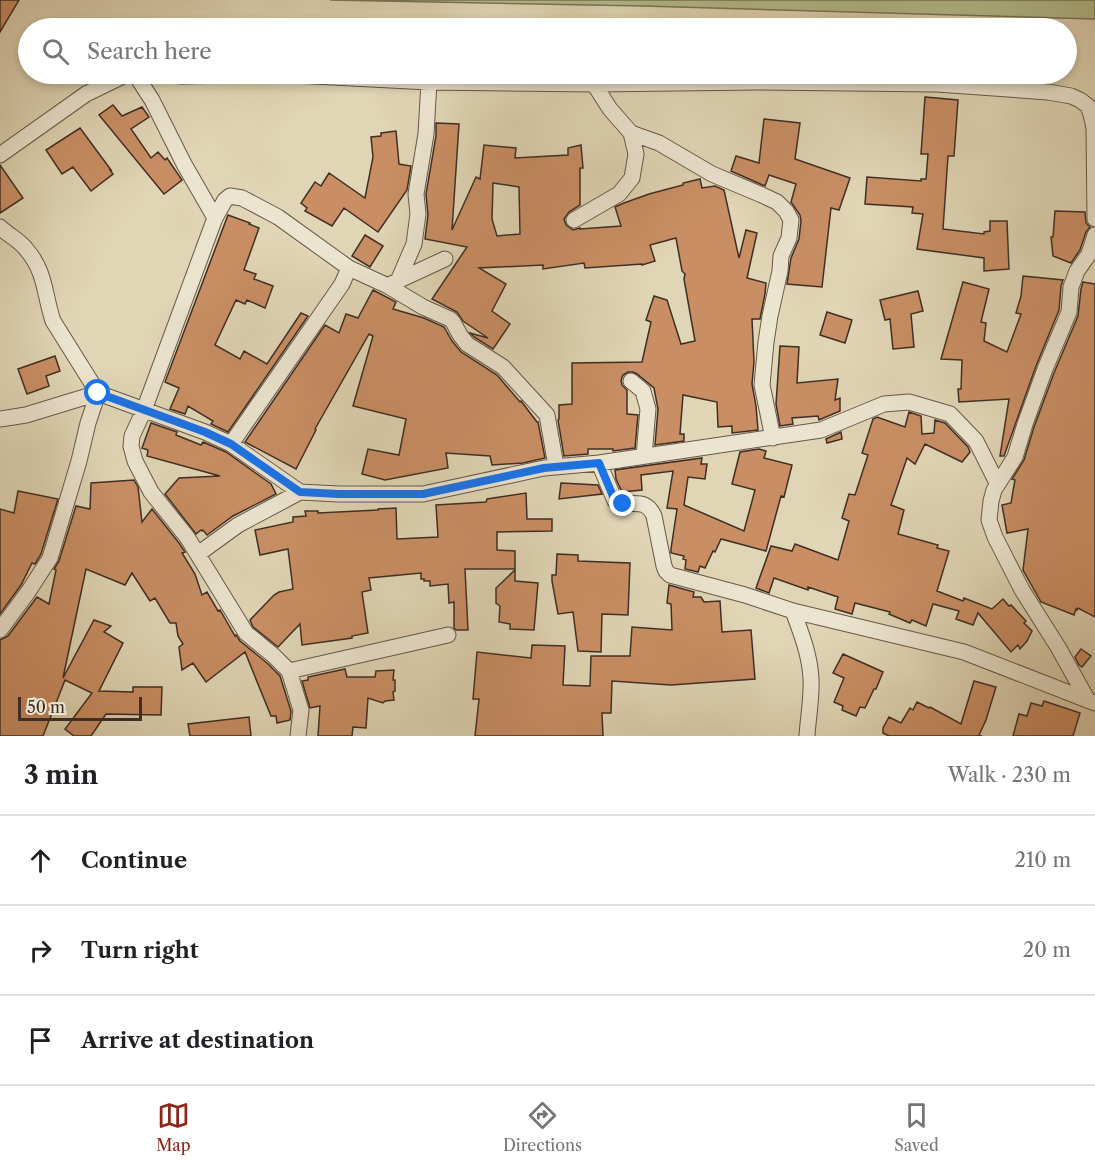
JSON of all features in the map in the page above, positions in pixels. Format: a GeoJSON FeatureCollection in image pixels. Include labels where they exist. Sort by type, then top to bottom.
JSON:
{"type":"FeatureCollection","features":[{"type":"Feature","properties":{"kind":"street"},"geometry":{"type":"LineString","coordinates":[[0,155],[86,94],[106,84]]}},
{"type":"Feature","properties":{"kind":"street"},"geometry":{"type":"LineString","coordinates":[[142,84],[215,218]]}},
{"type":"Feature","properties":{"kind":"street"},"geometry":{"type":"LineString","coordinates":[[393,283],[414,244],[418,214],[416,194],[426,134],[429,84]]}},
{"type":"Feature","properties":{"kind":"street"},"geometry":{"type":"LineString","coordinates":[[574,220],[619,194],[632,178],[636,154],[631,133],[610,109],[594,84]]}},
{"type":"Feature","properties":{"kind":"street"},"geometry":{"type":"LineString","coordinates":[[937,84],[1048,92],[1071,96],[1088,106],[1094,128],[1095,219]]}},
{"type":"Feature","properties":{"kind":"street"},"geometry":{"type":"LineString","coordinates":[[631,133],[659,143],[712,174],[762,195],[782,207],[791,220],[789,238],[781,256],[770,316],[762,385],[773,438]]}},
{"type":"Feature","properties":{"kind":"street"},"geometry":{"type":"LineString","coordinates":[[298,736],[301,710],[289,671],[246,633],[187,537],[151,492],[135,460],[131,446],[132,436],[144,410],[215,218],[225,200],[230,196],[242,198],[278,217],[349,268],[393,283],[423,307],[450,319],[467,344],[503,367],[547,415],[556,466]]}},
{"type":"Feature","properties":{"kind":"street"},"geometry":{"type":"LineString","coordinates":[[0,227],[26,248],[41,271],[53,321],[98,393]]}},
{"type":"Feature","properties":{"kind":"street"},"geometry":{"type":"LineString","coordinates":[[1091,701],[1022,590],[994,537],[989,520],[991,501],[997,483],[1015,457],[1044,369],[1069,312],[1071,287],[1077,271],[1089,254],[1095,235]]}},
{"type":"Feature","properties":{"kind":"street"},"geometry":{"type":"LineString","coordinates":[[393,283],[445,259]]}},
{"type":"Feature","properties":{"kind":"street"},"geometry":{"type":"LineString","coordinates":[[231,444],[342,284],[349,268]]}},
{"type":"Feature","properties":{"kind":"street"},"geometry":{"type":"LineString","coordinates":[[631,381],[643,391],[648,409],[644,456]]}},
{"type":"Feature","properties":{"kind":"street"},"geometry":{"type":"LineString","coordinates":[[0,630],[50,558],[98,393]]}},
{"type":"Feature","properties":{"kind":"street"},"geometry":{"type":"LineString","coordinates":[[0,419],[26,415],[98,393],[205,432],[231,444],[300,492]]}},
{"type":"Feature","properties":{"kind":"street"},"geometry":{"type":"LineString","coordinates":[[198,554],[238,525],[300,492],[423,494],[556,466],[599,463],[821,430],[884,404],[909,402],[950,414],[975,441],[997,483]]}},
{"type":"Feature","properties":{"kind":"street"},"geometry":{"type":"LineString","coordinates":[[599,463],[615,501],[623,504],[645,504],[651,509],[664,566],[670,575],[745,595],[793,611],[964,651],[1091,701]]}},
{"type":"Feature","properties":{"kind":"street"},"geometry":{"type":"LineString","coordinates":[[793,611],[808,655],[812,681],[807,736]]}},
{"type":"Feature","properties":{"kind":"street"},"geometry":{"type":"LineString","coordinates":[[289,671],[448,635]]}},
{"type":"Feature","properties":{"kind":"green space"},"geometry":{"type":"Polygon","coordinates":[[[330,0],[1095,0],[1095,19],[1077,18],[330,0]]]}},
{"type":"Feature","properties":{"kind":"building"},"geometry":{"type":"Polygon","coordinates":[[[0,0],[19,0],[0,32],[0,0]]]}},
{"type":"Feature","properties":{"kind":"building"},"geometry":{"type":"Polygon","coordinates":[[[925,97],[958,100],[954,156],[948,156],[943,229],[984,234],[990,231],[990,221],[1007,221],[1009,269],[984,271],[984,258],[917,249],[923,214],[912,213],[913,207],[865,204],[867,177],[921,181],[921,179],[926,179],[928,154],[921,154],[925,97]]]}},
{"type":"Feature","properties":{"kind":"building"},"geometry":{"type":"Polygon","coordinates":[[[113,105],[122,116],[142,107],[149,117],[131,129],[151,158],[158,152],[165,160],[167,158],[182,180],[164,194],[99,115],[113,105]]]}},
{"type":"Feature","properties":{"kind":"building"},"geometry":{"type":"Polygon","coordinates":[[[764,119],[800,123],[795,159],[850,178],[839,210],[831,208],[822,287],[787,284],[791,258],[799,239],[801,221],[800,215],[791,202],[796,184],[769,175],[765,186],[731,171],[736,156],[759,163],[764,119]]]}},
{"type":"Feature","properties":{"kind":"building"},"geometry":{"type":"Polygon","coordinates":[[[436,123],[459,124],[452,230],[476,177],[480,179],[484,145],[516,148],[515,158],[568,155],[568,148],[581,145],[583,168],[580,168],[580,205],[569,212],[564,219],[566,225],[573,230],[621,226],[615,207],[649,194],[683,185],[683,183],[700,179],[702,188],[715,186],[724,190],[739,258],[746,230],[757,233],[747,278],[766,283],[760,319],[752,319],[754,362],[752,384],[758,430],[732,433],[732,426],[718,427],[717,402],[683,395],[680,434],[684,434],[684,441],[655,445],[658,409],[654,388],[637,374],[628,372],[621,380],[627,390],[627,414],[638,415],[635,448],[613,451],[613,449],[588,449],[588,454],[564,456],[558,420],[559,405],[572,404],[572,363],[642,362],[651,322],[646,320],[654,296],[667,300],[681,344],[695,341],[685,274],[682,271],[676,238],[650,245],[655,261],[642,265],[585,268],[584,263],[543,269],[543,265],[479,268],[506,284],[492,311],[510,324],[493,349],[470,333],[488,338],[463,321],[457,312],[432,299],[467,247],[425,239],[428,215],[426,194],[436,136],[436,123]],[[493,183],[492,219],[497,236],[520,234],[519,187],[493,183]]]}},
{"type":"Feature","properties":{"kind":"building"},"geometry":{"type":"Polygon","coordinates":[[[80,128],[113,174],[91,191],[73,167],[62,174],[46,150],[80,128]]]}},
{"type":"Feature","properties":{"kind":"building"},"geometry":{"type":"Polygon","coordinates":[[[396,131],[399,164],[411,166],[407,190],[378,232],[344,208],[332,226],[305,211],[307,208],[301,203],[315,182],[321,186],[329,173],[365,198],[373,157],[371,137],[396,131]]]}},
{"type":"Feature","properties":{"kind":"building"},"geometry":{"type":"Polygon","coordinates":[[[0,165],[23,198],[0,213],[0,165]]]}},
{"type":"Feature","properties":{"kind":"building"},"geometry":{"type":"Polygon","coordinates":[[[1055,211],[1085,212],[1086,223],[1090,227],[1080,250],[1071,263],[1053,256],[1051,237],[1053,237],[1055,211]]]}},
{"type":"Feature","properties":{"kind":"building"},"geometry":{"type":"Polygon","coordinates":[[[228,215],[259,228],[244,270],[256,274],[254,279],[273,286],[265,308],[247,300],[245,304],[236,300],[215,345],[240,359],[244,351],[267,364],[301,313],[308,316],[228,432],[211,424],[213,421],[188,406],[185,414],[170,409],[179,388],[165,382],[228,215]]]}},
{"type":"Feature","properties":{"kind":"building"},"geometry":{"type":"Polygon","coordinates":[[[365,235],[383,246],[370,267],[352,256],[365,235]]]}},
{"type":"Feature","properties":{"kind":"building"},"geometry":{"type":"Polygon","coordinates":[[[1023,276],[1063,280],[1059,310],[1004,456],[1000,456],[1009,399],[959,402],[958,389],[961,389],[962,360],[941,359],[963,282],[989,289],[981,322],[986,323],[984,341],[1007,352],[1021,314],[1016,313],[1023,276]]]}},
{"type":"Feature","properties":{"kind":"building"},"geometry":{"type":"Polygon","coordinates":[[[1083,282],[1095,284],[1095,617],[1078,608],[1074,615],[1041,602],[1023,570],[1028,529],[1007,533],[1002,505],[1011,503],[1015,480],[1012,479],[1024,460],[1054,373],[1078,316],[1083,282]]]}},
{"type":"Feature","properties":{"kind":"building"},"geometry":{"type":"Polygon","coordinates":[[[373,290],[396,302],[393,309],[424,318],[444,327],[461,352],[497,375],[538,422],[545,458],[523,463],[492,465],[490,456],[446,453],[448,468],[385,480],[362,474],[368,449],[399,455],[406,419],[353,406],[373,336],[369,334],[315,429],[296,469],[245,442],[325,325],[339,333],[346,314],[358,318],[373,290]]]}},
{"type":"Feature","properties":{"kind":"building"},"geometry":{"type":"Polygon","coordinates":[[[918,291],[923,311],[911,314],[914,347],[893,349],[890,319],[885,320],[880,300],[918,291]]]}},
{"type":"Feature","properties":{"kind":"building"},"geometry":{"type":"Polygon","coordinates":[[[827,312],[852,320],[845,343],[820,335],[827,312]]]}},
{"type":"Feature","properties":{"kind":"building"},"geometry":{"type":"Polygon","coordinates":[[[780,346],[799,347],[797,383],[838,379],[835,400],[840,398],[840,411],[819,420],[818,416],[792,418],[793,424],[780,426],[776,404],[780,346]]]}},
{"type":"Feature","properties":{"kind":"building"},"geometry":{"type":"Polygon","coordinates":[[[55,356],[60,371],[46,376],[49,386],[27,394],[18,369],[55,356]]]}},
{"type":"Feature","properties":{"kind":"building"},"geometry":{"type":"Polygon","coordinates":[[[909,412],[921,416],[922,434],[934,433],[935,420],[945,423],[970,452],[962,462],[925,444],[915,464],[907,458],[891,505],[904,510],[898,534],[938,545],[937,548],[949,551],[937,591],[992,609],[1003,599],[1009,606],[1011,605],[1032,631],[1020,649],[1018,645],[1011,652],[978,613],[973,625],[956,619],[959,611],[933,604],[926,626],[912,620],[910,623],[889,614],[890,612],[855,603],[852,614],[835,609],[838,597],[808,587],[808,590],[774,578],[769,593],[756,588],[771,546],[792,551],[795,544],[838,560],[849,521],[842,518],[849,494],[855,495],[868,455],[862,453],[873,419],[877,417],[905,427],[909,412]]]}},
{"type":"Feature","properties":{"kind":"building"},"geometry":{"type":"Polygon","coordinates":[[[151,423],[177,432],[176,435],[201,445],[203,442],[226,452],[271,484],[276,494],[233,516],[207,535],[203,530],[196,534],[165,494],[179,478],[220,476],[147,456],[148,450],[142,448],[151,423]]]}},
{"type":"Feature","properties":{"kind":"building"},"geometry":{"type":"Polygon","coordinates":[[[841,432],[842,439],[827,443],[826,439],[841,432]]]}},
{"type":"Feature","properties":{"kind":"building"},"geometry":{"type":"Polygon","coordinates":[[[759,449],[766,451],[764,458],[792,465],[766,551],[721,539],[705,568],[700,566],[698,572],[685,569],[684,556],[671,553],[677,509],[667,508],[673,471],[641,475],[642,490],[622,492],[616,479],[615,470],[702,458],[701,464],[707,464],[705,479],[688,477],[684,505],[744,531],[755,490],[732,484],[740,452],[759,449]]]}},
{"type":"Feature","properties":{"kind":"building"},"geometry":{"type":"Polygon","coordinates":[[[134,480],[138,487],[142,522],[152,509],[185,552],[182,553],[195,574],[202,595],[207,592],[235,636],[280,676],[291,711],[290,720],[277,723],[276,716],[271,716],[245,652],[206,682],[193,663],[182,670],[179,647],[183,644],[178,636],[176,623],[170,623],[155,598],[150,601],[132,573],[125,585],[86,569],[63,678],[94,620],[111,626],[104,632],[123,643],[99,691],[133,692],[133,687],[162,687],[161,715],[106,714],[91,736],[74,736],[65,729],[92,693],[65,680],[43,736],[0,736],[0,640],[8,636],[37,597],[49,604],[56,570],[54,569],[59,561],[76,506],[90,509],[91,483],[134,480]]]}},
{"type":"Feature","properties":{"kind":"building"},"geometry":{"type":"Polygon","coordinates":[[[561,483],[598,485],[602,494],[559,499],[561,483]]]}},
{"type":"Feature","properties":{"kind":"building"},"geometry":{"type":"Polygon","coordinates":[[[18,491],[58,499],[41,554],[35,564],[32,563],[21,585],[0,614],[0,509],[14,513],[18,491]]]}},
{"type":"Feature","properties":{"kind":"building"},"geometry":{"type":"Polygon","coordinates":[[[526,493],[527,519],[552,519],[552,531],[497,532],[497,550],[515,551],[515,569],[465,569],[468,630],[454,628],[454,602],[449,603],[448,584],[430,586],[430,581],[421,579],[421,573],[369,578],[371,590],[362,592],[368,633],[352,636],[352,638],[302,645],[300,624],[278,647],[253,627],[250,620],[274,595],[293,589],[288,549],[260,555],[255,530],[293,522],[293,517],[306,516],[305,511],[318,511],[318,513],[396,508],[397,539],[438,537],[436,505],[486,502],[487,499],[526,493]]]}},
{"type":"Feature","properties":{"kind":"building"},"geometry":{"type":"Polygon","coordinates":[[[557,554],[578,555],[578,561],[630,563],[628,615],[602,614],[601,652],[578,651],[573,612],[558,614],[552,581],[552,575],[556,575],[557,554]]]}},
{"type":"Feature","properties":{"kind":"building"},"geometry":{"type":"Polygon","coordinates":[[[515,570],[515,581],[538,583],[534,630],[510,629],[510,624],[499,622],[500,606],[496,603],[496,588],[515,570]]]}},
{"type":"Feature","properties":{"kind":"building"},"geometry":{"type":"Polygon","coordinates":[[[669,585],[694,592],[693,597],[701,597],[704,602],[720,601],[722,632],[751,630],[755,679],[671,685],[612,681],[611,713],[602,713],[603,736],[475,736],[479,699],[473,699],[477,652],[531,658],[532,645],[565,646],[563,685],[590,686],[591,656],[630,656],[632,627],[672,630],[671,604],[667,603],[669,585]]]}},
{"type":"Feature","properties":{"kind":"building"},"geometry":{"type":"Polygon","coordinates":[[[1081,649],[1091,656],[1082,667],[1075,657],[1081,649]]]}},
{"type":"Feature","properties":{"kind":"building"},"geometry":{"type":"Polygon","coordinates":[[[843,654],[883,672],[865,708],[860,707],[856,716],[842,710],[843,706],[834,702],[844,678],[833,673],[843,654]]]}},
{"type":"Feature","properties":{"kind":"building"},"geometry":{"type":"Polygon","coordinates":[[[345,669],[347,677],[375,677],[376,671],[394,670],[394,700],[383,703],[368,698],[366,728],[353,727],[352,736],[318,736],[320,706],[310,708],[302,681],[308,680],[308,677],[345,669]]]}},
{"type":"Feature","properties":{"kind":"building"},"geometry":{"type":"Polygon","coordinates":[[[974,681],[996,687],[979,735],[982,736],[889,736],[883,733],[889,717],[901,723],[910,708],[913,710],[917,702],[961,724],[974,681]]]}},
{"type":"Feature","properties":{"kind":"building"},"geometry":{"type":"Polygon","coordinates":[[[1044,701],[1080,713],[1073,736],[1013,736],[1019,714],[1027,716],[1031,703],[1042,706],[1044,701]]]}},
{"type":"Feature","properties":{"kind":"building"},"geometry":{"type":"Polygon","coordinates":[[[249,717],[251,736],[190,736],[188,724],[249,717]]]}},
{"type":"Feature","properties":{"kind":"route"},"geometry":{"type":"LineString","coordinates":[[98,393],[205,432],[231,444],[300,492],[423,494],[544,468],[599,463],[615,501],[623,504]]}}]}
